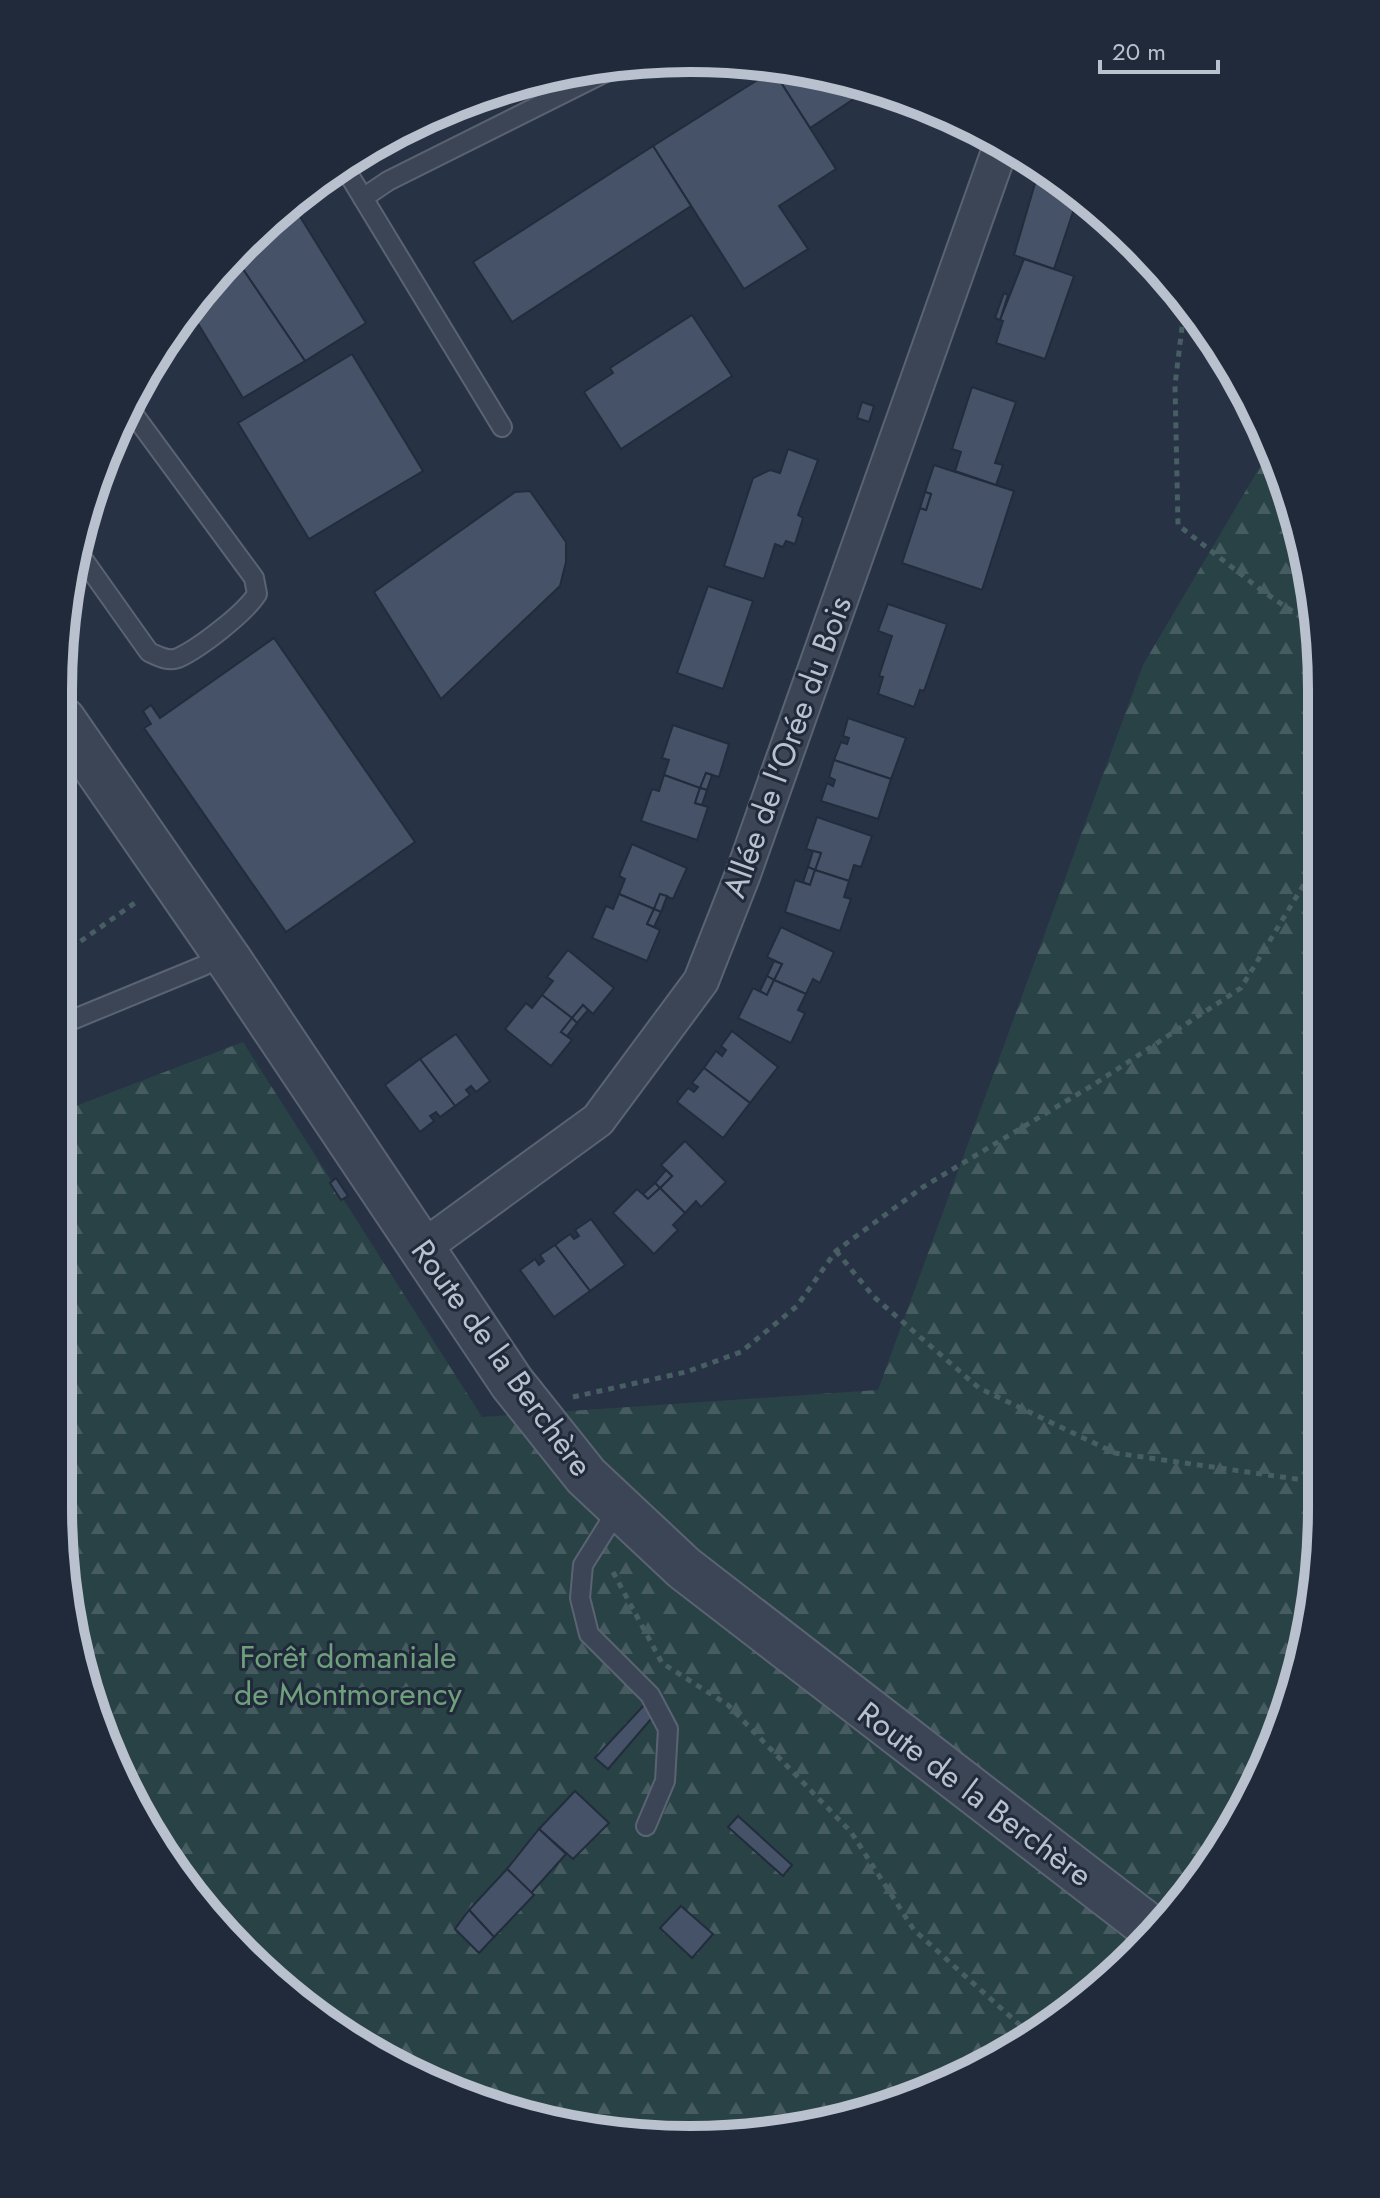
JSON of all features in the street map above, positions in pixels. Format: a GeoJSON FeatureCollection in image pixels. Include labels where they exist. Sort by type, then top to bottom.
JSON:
{"type":"FeatureCollection","features":[{"type":"Feature","properties":{"kind":"street","name":"Allée de l'Orée du Bois"},"geometry":{"type":"LineString","coordinates":[[421,1249],[598,1120],[701,981],[743,874],[998,154]]}},
{"type":"Feature","properties":{"kind":"street","name":"Route de la Berchère"},"geometry":{"type":"LineString","coordinates":[[72,733],[225,953],[470,1324],[562,1450],[618,1509],[684,1568],[1146,1924]]}},
{"type":"Feature","properties":{"kind":"lane"},"geometry":{"type":"LineString","coordinates":[[363,198],[388,181],[589,80]]}},
{"type":"Feature","properties":{"kind":"lane"},"geometry":{"type":"LineString","coordinates":[[349,175],[502,427]]}},
{"type":"Feature","properties":{"kind":"lane"},"geometry":{"type":"LineString","coordinates":[[85,563],[149,652],[162,658],[177,659],[248,607],[257,594],[254,578],[136,417]]}},
{"type":"Feature","properties":{"kind":"lane"},"geometry":{"type":"LineString","coordinates":[[72,1020],[203,966],[225,953]]}},
{"type":"Feature","properties":{"kind":"lane"},"geometry":{"type":"LineString","coordinates":[[618,1509],[583,1565],[580,1598],[589,1634],[650,1695],[668,1729],[665,1781],[646,1826]]}},
{"type":"Feature","properties":{"kind":"path"},"geometry":{"type":"LineString","coordinates":[[1183,318],[1175,385],[1178,525],[1304,619]]}},
{"type":"Feature","properties":{"kind":"path"},"geometry":{"type":"LineString","coordinates":[[529,1405],[686,1372],[741,1352],[797,1306],[836,1251],[923,1187],[1093,1085],[1241,988],[1308,878]]}},
{"type":"Feature","properties":{"kind":"path"},"geometry":{"type":"LineString","coordinates":[[72,947],[146,895]]}},
{"type":"Feature","properties":{"kind":"path"},"geometry":{"type":"LineString","coordinates":[[836,1251],[874,1297],[979,1388],[992,1395],[1115,1453],[1308,1481]]}},
{"type":"Feature","properties":{"kind":"green space","name":"Forêt domaniale de Montmorency"},"geometry":{"type":"Polygon","coordinates":[[[1264,461],[1287,530],[1296,569],[1307,650],[1307,1548],[1303,1589],[1287,1668],[1261,1744],[1225,1817],[1204,1851],[1155,1915],[1097,1973],[1066,1998],[1033,2022],[963,2062],[926,2079],[850,2105],[771,2121],[730,2125],[650,2125],[609,2121],[530,2105],[491,2093],[454,2079],[381,2043],[347,2022],[283,1973],[225,1915],[176,1851],[155,1817],[119,1744],[105,1707],[84,1629],[73,1548],[72,1107],[243,1042],[482,1417],[878,1390],[1143,665],[1264,461]]]}},
{"type":"Feature","properties":{"kind":"building"},"geometry":{"type":"Polygon","coordinates":[[[763,76],[778,78],[836,169],[779,206],[808,249],[744,289],[653,146],[763,76]]]}},
{"type":"Feature","properties":{"kind":"building"},"geometry":{"type":"Polygon","coordinates":[[[778,78],[859,96],[810,128],[778,78]]]}},
{"type":"Feature","properties":{"kind":"building"},"geometry":{"type":"Polygon","coordinates":[[[653,146],[691,206],[512,322],[473,262],[653,146]]]}},
{"type":"Feature","properties":{"kind":"building"},"geometry":{"type":"Polygon","coordinates":[[[1036,180],[1041,181],[1075,207],[1054,269],[1014,255],[1036,180]]]}},
{"type":"Feature","properties":{"kind":"building"},"geometry":{"type":"Polygon","coordinates":[[[299,215],[366,323],[305,361],[241,266],[283,225],[299,215]]]}},
{"type":"Feature","properties":{"kind":"building"},"geometry":{"type":"Polygon","coordinates":[[[1024,259],[1074,276],[1045,359],[996,343],[1003,321],[1000,320],[1024,259]]]}},
{"type":"Feature","properties":{"kind":"building"},"geometry":{"type":"Polygon","coordinates":[[[241,266],[305,361],[243,398],[196,320],[241,266]]]}},
{"type":"Feature","properties":{"kind":"building"},"geometry":{"type":"Polygon","coordinates":[[[1004,293],[1008,295],[1000,320],[995,318],[1004,293]]]}},
{"type":"Feature","properties":{"kind":"building"},"geometry":{"type":"Polygon","coordinates":[[[692,315],[732,376],[621,449],[584,392],[613,373],[610,368],[692,315]]]}},
{"type":"Feature","properties":{"kind":"building"},"geometry":{"type":"Polygon","coordinates":[[[352,354],[423,471],[309,539],[238,423],[352,354]]]}},
{"type":"Feature","properties":{"kind":"building"},"geometry":{"type":"Polygon","coordinates":[[[972,387],[1016,402],[995,463],[1003,465],[996,485],[955,471],[961,452],[952,449],[972,387]]]}},
{"type":"Feature","properties":{"kind":"building"},"geometry":{"type":"Polygon","coordinates":[[[862,402],[874,406],[869,422],[857,418],[862,402]]]}},
{"type":"Feature","properties":{"kind":"building"},"geometry":{"type":"Polygon","coordinates":[[[788,449],[818,460],[798,515],[803,518],[795,544],[786,541],[783,547],[775,544],[764,579],[724,566],[753,478],[770,470],[780,473],[788,449]]]}},
{"type":"Feature","properties":{"kind":"building"},"geometry":{"type":"Polygon","coordinates":[[[934,465],[1014,491],[982,590],[902,563],[920,508],[926,510],[931,494],[925,492],[934,465]]]}},
{"type":"Feature","properties":{"kind":"building"},"geometry":{"type":"Polygon","coordinates":[[[530,491],[566,542],[566,562],[560,586],[441,699],[374,592],[515,492],[530,491]]]}},
{"type":"Feature","properties":{"kind":"building"},"geometry":{"type":"Polygon","coordinates":[[[925,492],[931,494],[926,510],[920,508],[925,492]]]}},
{"type":"Feature","properties":{"kind":"building"},"geometry":{"type":"Polygon","coordinates":[[[708,586],[753,601],[723,689],[677,673],[708,586]]]}},
{"type":"Feature","properties":{"kind":"building"},"geometry":{"type":"Polygon","coordinates":[[[888,604],[947,624],[924,691],[920,690],[914,707],[878,694],[883,677],[879,676],[892,636],[878,631],[888,604]]]}},
{"type":"Feature","properties":{"kind":"building"},"geometry":{"type":"Polygon","coordinates":[[[274,638],[415,842],[286,932],[144,728],[151,724],[143,711],[151,705],[160,718],[274,638]]]}},
{"type":"Feature","properties":{"kind":"building"},"geometry":{"type":"Polygon","coordinates":[[[848,718],[906,738],[891,779],[834,760],[841,742],[847,744],[849,738],[843,736],[848,718]]]}},
{"type":"Feature","properties":{"kind":"building"},"geometry":{"type":"Polygon","coordinates":[[[673,725],[729,744],[719,777],[706,773],[700,788],[664,775],[669,760],[662,758],[673,725]]]}},
{"type":"Feature","properties":{"kind":"building"},"geometry":{"type":"Polygon","coordinates":[[[834,760],[891,779],[878,819],[821,801],[827,783],[833,786],[835,780],[829,777],[834,760]]]}},
{"type":"Feature","properties":{"kind":"building"},"geometry":{"type":"Polygon","coordinates":[[[706,773],[712,775],[707,790],[700,788],[706,773]]]}},
{"type":"Feature","properties":{"kind":"building"},"geometry":{"type":"Polygon","coordinates":[[[664,775],[700,788],[695,803],[708,807],[697,840],[641,821],[652,789],[659,791],[664,775]]]}},
{"type":"Feature","properties":{"kind":"building"},"geometry":{"type":"Polygon","coordinates":[[[700,788],[707,790],[702,805],[695,803],[700,788]]]}},
{"type":"Feature","properties":{"kind":"building"},"geometry":{"type":"Polygon","coordinates":[[[817,817],[872,836],[861,867],[854,865],[849,881],[815,870],[821,853],[806,849],[817,817]]]}},
{"type":"Feature","properties":{"kind":"building"},"geometry":{"type":"Polygon","coordinates":[[[632,844],[687,868],[673,899],[660,894],[654,909],[619,894],[625,879],[619,876],[632,844]]]}},
{"type":"Feature","properties":{"kind":"building"},"geometry":{"type":"Polygon","coordinates":[[[813,851],[821,853],[815,870],[808,867],[813,851]]]}},
{"type":"Feature","properties":{"kind":"building"},"geometry":{"type":"Polygon","coordinates":[[[808,867],[815,870],[810,885],[803,882],[808,867]]]}},
{"type":"Feature","properties":{"kind":"building"},"geometry":{"type":"Polygon","coordinates":[[[815,870],[849,881],[844,897],[851,899],[840,931],[785,912],[795,880],[810,885],[815,870]]]}},
{"type":"Feature","properties":{"kind":"building"},"geometry":{"type":"Polygon","coordinates":[[[619,894],[654,909],[647,924],[660,930],[647,961],[592,938],[606,906],[613,909],[619,894]]]}},
{"type":"Feature","properties":{"kind":"building"},"geometry":{"type":"Polygon","coordinates":[[[660,894],[667,896],[661,912],[654,909],[660,894]]]}},
{"type":"Feature","properties":{"kind":"building"},"geometry":{"type":"Polygon","coordinates":[[[654,909],[661,912],[654,927],[647,924],[654,909]]]}},
{"type":"Feature","properties":{"kind":"building"},"geometry":{"type":"Polygon","coordinates":[[[781,927],[834,952],[820,983],[813,979],[806,994],[774,980],[782,964],[767,957],[781,927]]]}},
{"type":"Feature","properties":{"kind":"building"},"geometry":{"type":"Polygon","coordinates":[[[568,950],[614,988],[593,1014],[583,1005],[572,1018],[542,995],[553,981],[547,977],[568,950]]]}},
{"type":"Feature","properties":{"kind":"building"},"geometry":{"type":"Polygon","coordinates":[[[774,961],[782,964],[774,980],[767,976],[774,961]]]}},
{"type":"Feature","properties":{"kind":"building"},"geometry":{"type":"Polygon","coordinates":[[[767,976],[774,980],[767,995],[760,991],[767,976]]]}},
{"type":"Feature","properties":{"kind":"building"},"geometry":{"type":"Polygon","coordinates":[[[774,980],[806,994],[798,1010],[805,1013],[791,1043],[738,1018],[753,988],[767,995],[774,980]]]}},
{"type":"Feature","properties":{"kind":"building"},"geometry":{"type":"Polygon","coordinates":[[[542,995],[572,1018],[561,1032],[572,1040],[551,1066],[505,1029],[526,1003],[532,1008],[542,995]]]}},
{"type":"Feature","properties":{"kind":"building"},"geometry":{"type":"Polygon","coordinates":[[[583,1005],[588,1010],[577,1023],[572,1018],[583,1005]]]}},
{"type":"Feature","properties":{"kind":"building"},"geometry":{"type":"Polygon","coordinates":[[[572,1018],[577,1023],[567,1036],[561,1032],[572,1018]]]}},
{"type":"Feature","properties":{"kind":"building"},"geometry":{"type":"Polygon","coordinates":[[[732,1031],[778,1067],[750,1103],[704,1068],[716,1051],[722,1056],[726,1050],[721,1046],[732,1031]]]}},
{"type":"Feature","properties":{"kind":"building"},"geometry":{"type":"Polygon","coordinates":[[[456,1034],[490,1081],[476,1092],[471,1086],[466,1090],[470,1095],[455,1106],[420,1059],[456,1034]]]}},
{"type":"Feature","properties":{"kind":"building"},"geometry":{"type":"Polygon","coordinates":[[[420,1059],[455,1106],[440,1117],[436,1112],[430,1116],[434,1121],[420,1132],[385,1085],[420,1059]]]}},
{"type":"Feature","properties":{"kind":"building"},"geometry":{"type":"Polygon","coordinates":[[[704,1068],[750,1103],[723,1138],[677,1102],[688,1088],[694,1092],[698,1087],[692,1083],[704,1068]]]}},
{"type":"Feature","properties":{"kind":"building"},"geometry":{"type":"Polygon","coordinates":[[[685,1141],[726,1182],[701,1207],[696,1201],[685,1213],[660,1188],[672,1176],[661,1165],[685,1141]]]}},
{"type":"Feature","properties":{"kind":"building"},"geometry":{"type":"Polygon","coordinates":[[[666,1170],[672,1176],[660,1188],[655,1183],[666,1170]]]}},
{"type":"Feature","properties":{"kind":"building"},"geometry":{"type":"Polygon","coordinates":[[[336,1178],[348,1196],[341,1200],[330,1183],[336,1178]]]}},
{"type":"Feature","properties":{"kind":"building"},"geometry":{"type":"Polygon","coordinates":[[[655,1183],[660,1188],[648,1199],[643,1194],[655,1183]]]}},
{"type":"Feature","properties":{"kind":"building"},"geometry":{"type":"Polygon","coordinates":[[[660,1188],[685,1213],[673,1225],[678,1230],[654,1254],[613,1213],[637,1189],[648,1199],[660,1188]]]}},
{"type":"Feature","properties":{"kind":"building"},"geometry":{"type":"Polygon","coordinates":[[[591,1219],[625,1265],[590,1291],[555,1245],[570,1234],[574,1239],[579,1236],[575,1230],[591,1219]]]}},
{"type":"Feature","properties":{"kind":"building"},"geometry":{"type":"Polygon","coordinates":[[[555,1245],[590,1291],[554,1317],[520,1270],[535,1259],[539,1265],[544,1261],[540,1255],[555,1245]]]}},
{"type":"Feature","properties":{"kind":"building"},"geometry":{"type":"Polygon","coordinates":[[[647,1702],[657,1712],[608,1769],[595,1758],[647,1702]]]}},
{"type":"Feature","properties":{"kind":"building"},"geometry":{"type":"Polygon","coordinates":[[[575,1791],[609,1823],[573,1859],[539,1829],[575,1791]]]}},
{"type":"Feature","properties":{"kind":"building"},"geometry":{"type":"Polygon","coordinates":[[[738,1816],[792,1865],[783,1876],[728,1827],[738,1816]]]}},
{"type":"Feature","properties":{"kind":"building"},"geometry":{"type":"Polygon","coordinates":[[[539,1829],[566,1854],[531,1893],[507,1869],[539,1829]]]}},
{"type":"Feature","properties":{"kind":"building"},"geometry":{"type":"Polygon","coordinates":[[[507,1869],[534,1895],[494,1937],[469,1910],[507,1869]]]}},
{"type":"Feature","properties":{"kind":"building"},"geometry":{"type":"Polygon","coordinates":[[[681,1906],[713,1934],[692,1958],[660,1928],[681,1906]]]}},
{"type":"Feature","properties":{"kind":"building"},"geometry":{"type":"Polygon","coordinates":[[[469,1910],[494,1937],[479,1953],[455,1929],[469,1910]]]}}]}
